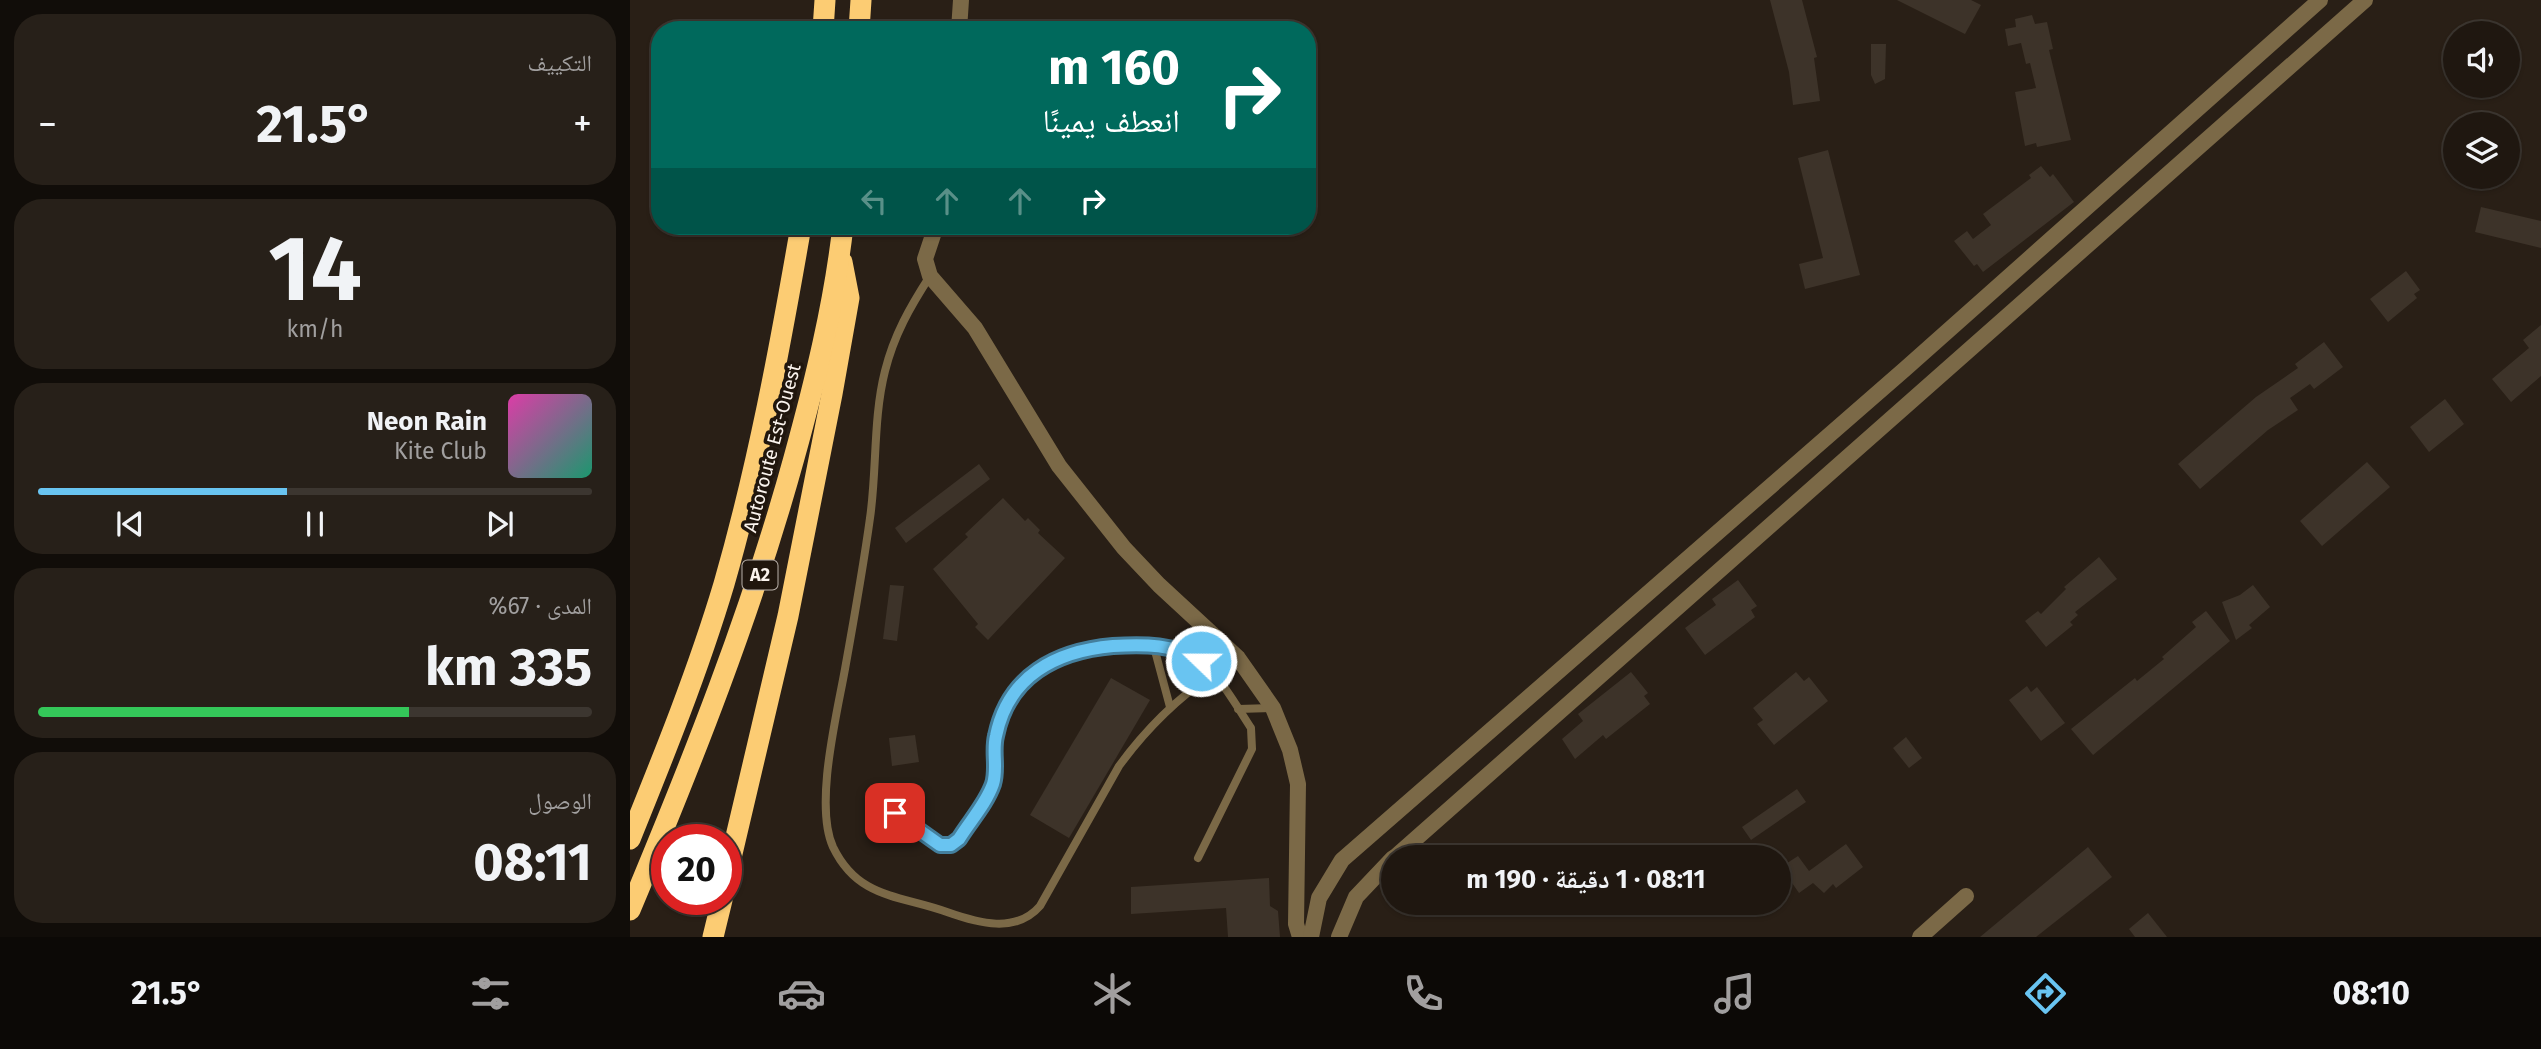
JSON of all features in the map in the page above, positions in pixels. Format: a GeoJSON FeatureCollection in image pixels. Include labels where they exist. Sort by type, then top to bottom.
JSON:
{"type":"FeatureCollection","features":[{"type":"Feature","properties":{"kind":"highway"},"geometry":{"type":"LineString","coordinates":[[824,21],[825,0]]}},
{"type":"Feature","properties":{"kind":"highway"},"geometry":{"type":"LineString","coordinates":[[860,21],[861,0]]}},
{"type":"Feature","properties":{"kind":"highway","name":"Autoroute Est-Ouest"},"geometry":{"type":"LineString","coordinates":[[630,839],[682,710],[723,586],[775,379],[799,235]]}},
{"type":"Feature","properties":{"kind":"highway","name":"Autoroute Est-Ouest"},"geometry":{"type":"LineString","coordinates":[[630,910],[736,646],[756,588],[816,377],[842,235]]}},
{"type":"Feature","properties":{"kind":"highway"},"geometry":{"type":"LineString","coordinates":[[739,824],[788,616],[848,309],[848,289],[840,253]]}},
{"type":"Feature","properties":{"kind":"highway"},"geometry":{"type":"LineString","coordinates":[[713,937],[718,915]]}},
{"type":"Feature","properties":{"kind":"street"},"geometry":{"type":"LineString","coordinates":[[960,21],[961,0]]}},
{"type":"Feature","properties":{"kind":"street"},"geometry":{"type":"LineString","coordinates":[[1311,937],[1325,885],[1353,850],[1895,378],[2320,0]]}},
{"type":"Feature","properties":{"kind":"street"},"geometry":{"type":"LineString","coordinates":[[1408,845],[2365,0]]}},
{"type":"Feature","properties":{"kind":"street"},"geometry":{"type":"LineString","coordinates":[[933,235],[925,259],[930,276],[975,328],[1059,466],[1086,503],[1159,585],[1238,658],[1273,708],[1290,750],[1298,784],[1296,924],[1300,937]]}},
{"type":"Feature","properties":{"kind":"street"},"geometry":{"type":"LineString","coordinates":[[1339,937],[1356,897],[1381,869]]}},
{"type":"Feature","properties":{"kind":"street"},"geometry":{"type":"LineString","coordinates":[[1920,937],[1966,896]]}},
{"type":"Feature","properties":{"kind":"lane"},"geometry":{"type":"LineString","coordinates":[[930,276],[901,325],[884,375],[870,516],[829,764],[828,819],[834,848],[856,878],[874,892],[979,921],[1008,924],[1027,919],[1041,906],[1119,766],[1170,706],[1213,674]]}},
{"type":"Feature","properties":{"kind":"lane"},"geometry":{"type":"LineString","coordinates":[[1154,647],[1170,706]]}},
{"type":"Feature","properties":{"kind":"lane"},"geometry":{"type":"LineString","coordinates":[[876,789],[895,813],[935,843],[945,846],[955,842],[988,795],[996,769],[994,746],[1000,722],[1018,689],[1034,671],[1055,660],[1098,648],[1154,647],[1191,654],[1213,674],[1251,727],[1252,749],[1198,858]]}},
{"type":"Feature","properties":{"kind":"lane"},"geometry":{"type":"LineString","coordinates":[[1238,709],[1273,708]]}},
{"type":"Feature","properties":{"kind":"building"},"geometry":{"type":"Polygon","coordinates":[[[1770,0],[1802,0],[1817,57],[1814,58],[1820,101],[1793,105],[1789,72],[1770,0]]]}},
{"type":"Feature","properties":{"kind":"building"},"geometry":{"type":"Polygon","coordinates":[[[1897,0],[1971,0],[1981,5],[1965,34],[1897,0]]]}},
{"type":"Feature","properties":{"kind":"building"},"geometry":{"type":"Polygon","coordinates":[[[2032,15],[2035,24],[2047,22],[2053,49],[2049,50],[2071,140],[2037,147],[2036,143],[2025,146],[2015,92],[2036,88],[2030,63],[2026,64],[2021,43],[2008,46],[2005,29],[2016,27],[2015,19],[2032,15]]]}},
{"type":"Feature","properties":{"kind":"building"},"geometry":{"type":"Polygon","coordinates":[[[1871,44],[1886,44],[1885,79],[1875,84],[1871,75],[1871,44]]]}},
{"type":"Feature","properties":{"kind":"building"},"geometry":{"type":"Polygon","coordinates":[[[1828,150],[1860,275],[1805,289],[1799,264],[1823,258],[1798,158],[1828,150]]]}},
{"type":"Feature","properties":{"kind":"building"},"geometry":{"type":"Polygon","coordinates":[[[2041,166],[2050,177],[2053,174],[2074,202],[1983,272],[1977,264],[1974,266],[1954,241],[1967,231],[1973,239],[1991,225],[1983,214],[2031,178],[2029,175],[2041,166]]]}},
{"type":"Feature","properties":{"kind":"building"},"geometry":{"type":"Polygon","coordinates":[[[2481,207],[2541,221],[2541,248],[2475,232],[2481,207]]]}},
{"type":"Feature","properties":{"kind":"building"},"geometry":{"type":"Polygon","coordinates":[[[2406,271],[2420,290],[2414,294],[2417,298],[2388,322],[2370,299],[2406,271]]]}},
{"type":"Feature","properties":{"kind":"building"},"geometry":{"type":"Polygon","coordinates":[[[2541,325],[2541,376],[2511,402],[2492,379],[2529,348],[2523,340],[2541,325]]]}},
{"type":"Feature","properties":{"kind":"building"},"geometry":{"type":"Polygon","coordinates":[[[2324,342],[2343,367],[2314,389],[2310,384],[2290,398],[2298,410],[2268,430],[2200,489],[2178,464],[2256,397],[2298,368],[2295,364],[2324,342]]]}},
{"type":"Feature","properties":{"kind":"building"},"geometry":{"type":"Polygon","coordinates":[[[2445,399],[2464,424],[2429,452],[2410,427],[2445,399]]]}},
{"type":"Feature","properties":{"kind":"building"},"geometry":{"type":"Polygon","coordinates":[[[2367,462],[2390,487],[2322,546],[2300,521],[2367,462]]]}},
{"type":"Feature","properties":{"kind":"building"},"geometry":{"type":"Polygon","coordinates":[[[979,464],[990,479],[906,543],[895,528],[979,464]]]}},
{"type":"Feature","properties":{"kind":"building"},"geometry":{"type":"Polygon","coordinates":[[[1003,498],[1025,521],[1028,518],[1040,530],[1038,533],[1065,558],[988,640],[975,627],[978,624],[933,569],[968,537],[965,534],[1003,498]]]}},
{"type":"Feature","properties":{"kind":"building"},"geometry":{"type":"Polygon","coordinates":[[[2099,557],[2117,579],[2075,612],[2078,615],[2070,622],[2073,625],[2046,647],[2025,621],[2038,611],[2041,614],[2066,589],[2064,587],[2099,557]]]}},
{"type":"Feature","properties":{"kind":"building"},"geometry":{"type":"Polygon","coordinates":[[[1738,580],[1757,606],[1751,610],[1755,617],[1705,655],[1685,628],[1716,605],[1712,599],[1738,580]]]}},
{"type":"Feature","properties":{"kind":"building"},"geometry":{"type":"Polygon","coordinates":[[[890,585],[904,586],[897,641],[883,639],[890,585]]]}},
{"type":"Feature","properties":{"kind":"building"},"geometry":{"type":"Polygon","coordinates":[[[2253,585],[2270,607],[2249,625],[2252,628],[2236,640],[2222,602],[2240,595],[2253,585]]]}},
{"type":"Feature","properties":{"kind":"building"},"geometry":{"type":"Polygon","coordinates":[[[2206,611],[2230,641],[2093,755],[2071,729],[2135,678],[2137,681],[2164,659],[2162,657],[2196,627],[2192,622],[2206,611]]]}},
{"type":"Feature","properties":{"kind":"building"},"geometry":{"type":"Polygon","coordinates":[[[1631,672],[1648,693],[1644,696],[1650,704],[1606,739],[1603,735],[1575,759],[1562,739],[1583,721],[1578,714],[1631,672]]]}},
{"type":"Feature","properties":{"kind":"building"},"geometry":{"type":"Polygon","coordinates":[[[1796,672],[1804,681],[1809,677],[1828,701],[1774,745],[1757,724],[1763,720],[1753,708],[1796,672]]]}},
{"type":"Feature","properties":{"kind":"building"},"geometry":{"type":"Polygon","coordinates":[[[1111,678],[1150,700],[1069,838],[1030,815],[1111,678]]]}},
{"type":"Feature","properties":{"kind":"building"},"geometry":{"type":"Polygon","coordinates":[[[2027,686],[2031,692],[2037,687],[2065,723],[2041,741],[2009,700],[2027,686]]]}},
{"type":"Feature","properties":{"kind":"building"},"geometry":{"type":"Polygon","coordinates":[[[915,735],[919,762],[892,766],[889,738],[915,735]]]}},
{"type":"Feature","properties":{"kind":"building"},"geometry":{"type":"Polygon","coordinates":[[[1906,737],[1922,758],[1909,768],[1893,748],[1906,737]]]}},
{"type":"Feature","properties":{"kind":"building"},"geometry":{"type":"Polygon","coordinates":[[[1797,789],[1806,802],[1751,840],[1742,827],[1797,789]]]}},
{"type":"Feature","properties":{"kind":"building"},"geometry":{"type":"Polygon","coordinates":[[[1846,844],[1863,867],[1836,888],[1833,884],[1824,893],[1813,883],[1799,893],[1791,881],[1791,861],[1798,856],[1809,871],[1846,844]]]}},
{"type":"Feature","properties":{"kind":"building"},"geometry":{"type":"Polygon","coordinates":[[[2088,847],[2112,877],[2036,937],[1980,937],[2088,847]]]}},
{"type":"Feature","properties":{"kind":"building"},"geometry":{"type":"Polygon","coordinates":[[[1269,878],[1270,906],[1278,911],[1280,937],[1228,937],[1226,908],[1131,914],[1131,887],[1269,878]]]}},
{"type":"Feature","properties":{"kind":"building"},"geometry":{"type":"Polygon","coordinates":[[[2148,913],[2167,937],[2135,937],[2129,929],[2148,913]]]}},
{"type":"Feature","properties":{"kind":"route"},"geometry":{"type":"LineString","coordinates":[[895,813],[935,843],[951,845],[959,839],[993,783],[996,769],[994,746],[1000,722],[1023,682],[1044,665],[1075,653],[1116,646],[1178,649],[1201,661]]}}]}
